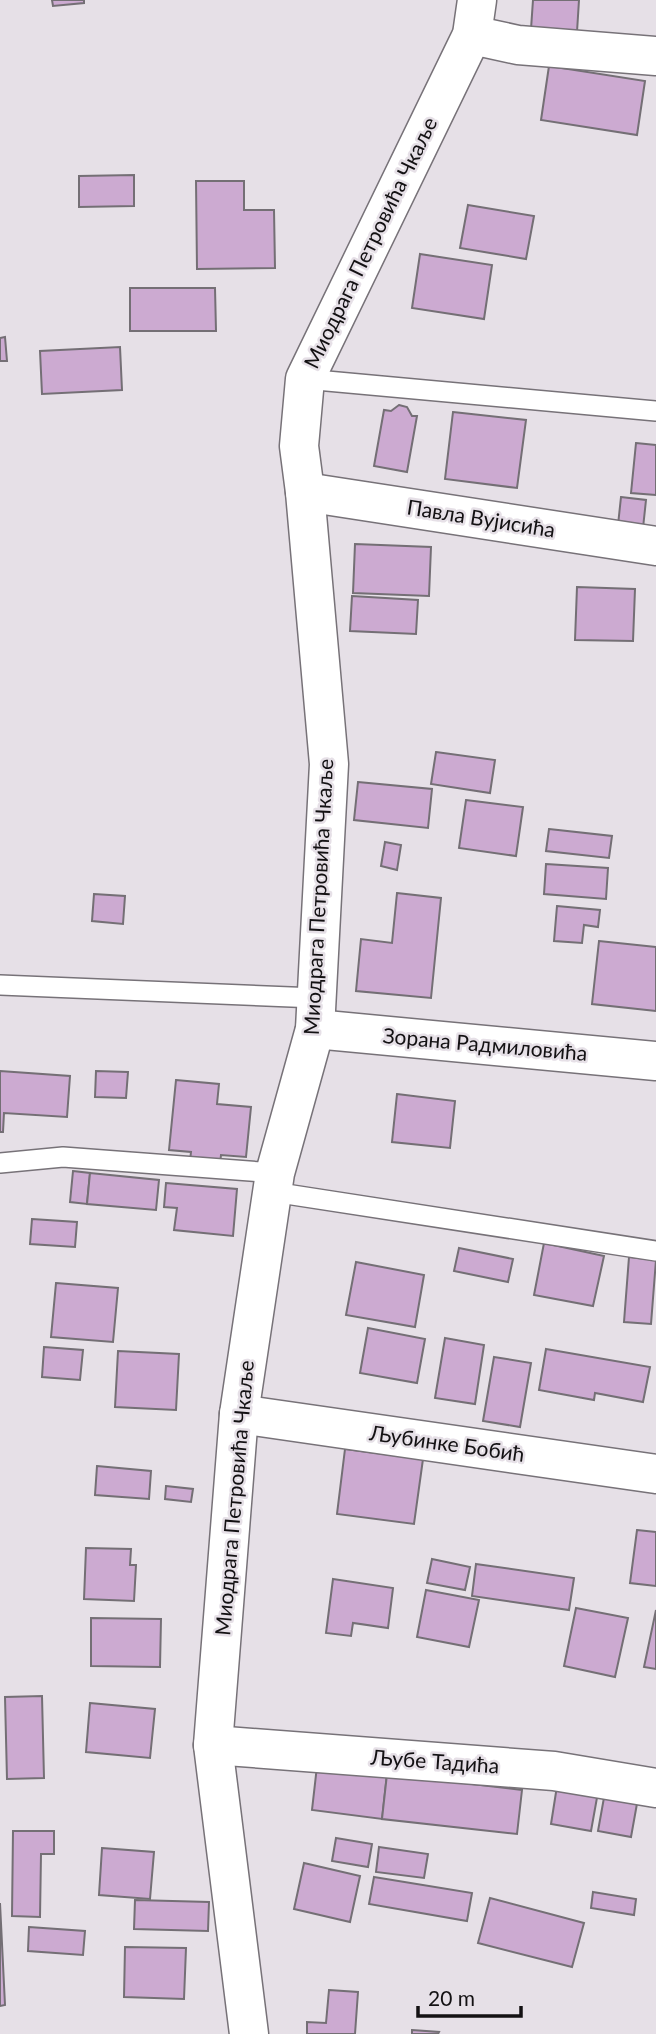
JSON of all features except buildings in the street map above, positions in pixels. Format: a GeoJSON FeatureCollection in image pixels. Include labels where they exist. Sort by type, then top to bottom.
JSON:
{"type":"FeatureCollection","features":[{"type":"Feature","properties":{"kind":"street"},"geometry":{"type":"LineString","coordinates":[[475,17],[518,45],[656,56]]}},
{"type":"Feature","properties":{"kind":"street","name":"Миодрага Петровића Чкаље"},"geometry":{"type":"LineString","coordinates":[[249,2034],[213,1745],[239,1414],[274,1183],[316,1014],[329,764],[299,446],[305,379],[475,17]]}},
{"type":"Feature","properties":{"kind":"street","name":"Павла Вујисића"},"geometry":{"type":"LineString","coordinates":[[305,492],[656,546]]}},
{"type":"Feature","properties":{"kind":"street","name":"Зорана Радмиловића"},"geometry":{"type":"LineString","coordinates":[[316,1014],[656,1061]]}},
{"type":"Feature","properties":{"kind":"street","name":"Љубинке Бобић"},"geometry":{"type":"LineString","coordinates":[[239,1414],[656,1474]]}},
{"type":"Feature","properties":{"kind":"street","name":"Љубе Тадића"},"geometry":{"type":"LineString","coordinates":[[213,1745],[554,1771],[656,1788]]}},
{"type":"Feature","properties":{"kind":"lane"},"geometry":{"type":"LineString","coordinates":[[305,379],[656,411]]}},
{"type":"Feature","properties":{"kind":"lane"},"geometry":{"type":"LineString","coordinates":[[0,985],[316,1014]]}},
{"type":"Feature","properties":{"kind":"lane"},"geometry":{"type":"LineString","coordinates":[[0,1163],[62,1157],[274,1183],[656,1251]]}}]}
